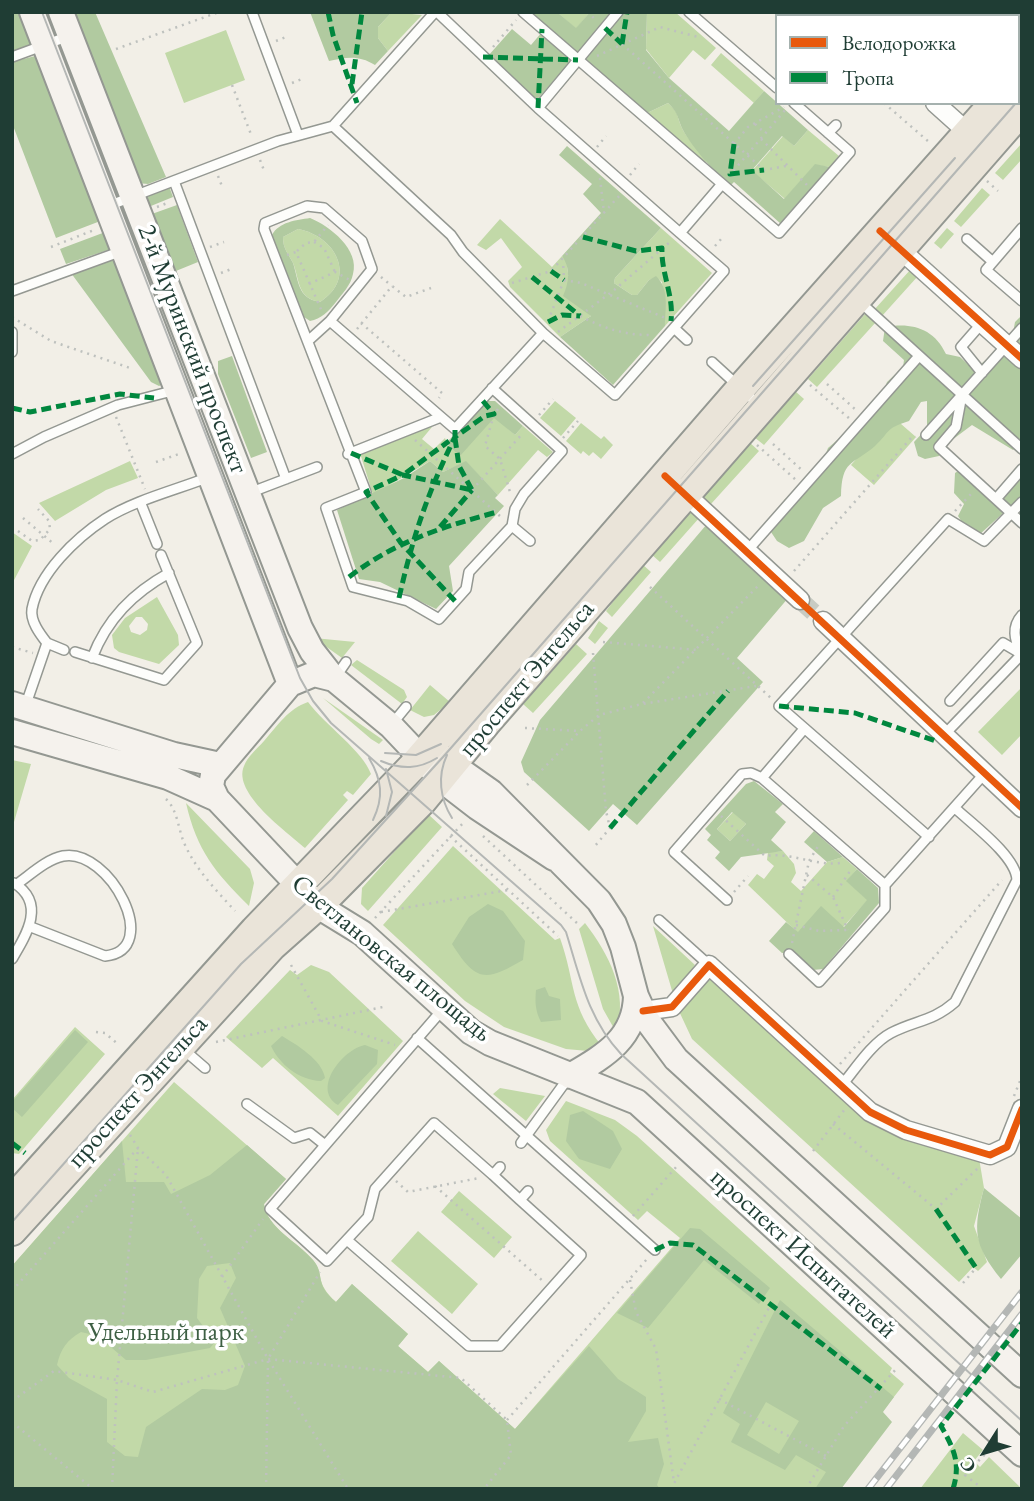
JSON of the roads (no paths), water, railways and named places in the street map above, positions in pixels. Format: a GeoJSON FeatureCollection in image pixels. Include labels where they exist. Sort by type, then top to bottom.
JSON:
{"type":"FeatureCollection","features":[{"type":"Feature","properties":{"kind":"main road","name":"2-й Муринский проспект"},"geometry":{"type":"LineString","coordinates":[[32,12],[106,216],[124,250],[290,684]]}},
{"type":"Feature","properties":{"kind":"main road","name":"2-й Муринский проспект"},"geometry":{"type":"LineString","coordinates":[[66,24],[140,203],[304,638],[340,671]]}},
{"type":"Feature","properties":{"kind":"main road","name":"проспект Энгельса"},"geometry":{"type":"LineString","coordinates":[[978,141],[993,105]]}},
{"type":"Feature","properties":{"kind":"main road","name":"проспект Энгельса"},"geometry":{"type":"LineString","coordinates":[[675,485],[741,388],[846,290],[978,141],[1022,110]]}},
{"type":"Feature","properties":{"kind":"main road","name":"проспект Энгельса"},"geometry":{"type":"LineString","coordinates":[[12,1200],[172,1039],[272,946],[312,892],[424,754],[675,485],[762,407],[846,290]]}},
{"type":"Feature","properties":{"kind":"main road","name":"проспект Энгельса"},"geometry":{"type":"LineString","coordinates":[[312,892],[449,772],[582,585]]}},
{"type":"Feature","properties":{"kind":"main road"},"geometry":{"type":"LineString","coordinates":[[225,806],[211,786],[213,775],[220,765],[290,684],[313,674],[340,671],[398,722],[424,754],[449,772],[477,807],[554,858],[599,901],[614,925],[640,1004],[676,1059],[1022,1375]]}},
{"type":"Feature","properties":{"kind":"main road"},"geometry":{"type":"LineString","coordinates":[[18,706],[174,755],[220,765]]}},
{"type":"Feature","properties":{"kind":"main road","name":"Светлановская площадь"},"geometry":{"type":"LineString","coordinates":[[12,732],[168,777],[225,806],[312,892],[369,926],[444,1007],[480,1038],[570,1076]]}},
{"type":"Feature","properties":{"kind":"main road"},"geometry":{"type":"LineString","coordinates":[[570,1076],[620,1042],[640,1004]]}},
{"type":"Feature","properties":{"kind":"main road","name":"проспект Энгельса"},"geometry":{"type":"LineString","coordinates":[[12,1231],[172,1039]]}},
{"type":"Feature","properties":{"kind":"main road","name":"проспект Испытателей"},"geometry":{"type":"LineString","coordinates":[[570,1076],[637,1102],[1022,1454]]}},
{"type":"Feature","properties":{"kind":"street"},"geometry":{"type":"LineString","coordinates":[[937,105],[978,141]]}},
{"type":"Feature","properties":{"kind":"street"},"geometry":{"type":"LineString","coordinates":[[890,240],[1022,359]]}},
{"type":"Feature","properties":{"kind":"street"},"geometry":{"type":"LineString","coordinates":[[675,485],[800,600]]}},
{"type":"Feature","properties":{"kind":"street"},"geometry":{"type":"LineString","coordinates":[[823,621],[1022,808]]}},
{"type":"Feature","properties":{"kind":"street"},"geometry":{"type":"LineString","coordinates":[[640,1004],[672,1007],[709,965],[849,1085],[870,1112],[905,1130],[990,1155],[1007,1147],[1017,1105]]}},
{"type":"Feature","properties":{"kind":"lane"},"geometry":{"type":"LineString","coordinates":[[252,12],[298,135]]}},
{"type":"Feature","properties":{"kind":"lane"},"geometry":{"type":"LineString","coordinates":[[106,216],[140,203],[174,181],[257,149],[333,126],[357,103],[436,12],[598,163],[724,271],[615,395],[547,335],[463,252],[451,235],[333,126]]}},
{"type":"Feature","properties":{"kind":"lane"},"geometry":{"type":"LineString","coordinates":[[523,12],[779,233],[850,152],[794,105]]}},
{"type":"Feature","properties":{"kind":"lane"},"geometry":{"type":"LineString","coordinates":[[538,108],[618,12]]}},
{"type":"Feature","properties":{"kind":"lane"},"geometry":{"type":"LineString","coordinates":[[690,12],[775,86]]}},
{"type":"Feature","properties":{"kind":"lane"},"geometry":{"type":"LineString","coordinates":[[12,57],[44,45],[66,24]]}},
{"type":"Feature","properties":{"kind":"lane"},"geometry":{"type":"LineString","coordinates":[[828,133],[835,125]]}},
{"type":"Feature","properties":{"kind":"lane"},"geometry":{"type":"LineString","coordinates":[[174,181],[286,479]]}},
{"type":"Feature","properties":{"kind":"lane"},"geometry":{"type":"LineString","coordinates":[[680,233],[722,184]]}},
{"type":"Feature","properties":{"kind":"lane"},"geometry":{"type":"LineString","coordinates":[[308,341],[330,321],[372,269],[362,241],[324,208],[307,206],[265,223],[264,229],[349,454],[366,492],[326,508],[352,587],[408,601],[439,619],[466,589],[470,572],[512,526],[516,509],[524,494],[562,451],[492,388]]}},
{"type":"Feature","properties":{"kind":"lane"},"geometry":{"type":"LineString","coordinates":[[1022,228],[986,270],[1022,301]]}},
{"type":"Feature","properties":{"kind":"lane"},"geometry":{"type":"LineString","coordinates":[[967,239],[993,262]]}},
{"type":"Feature","properties":{"kind":"lane"},"geometry":{"type":"LineString","coordinates":[[12,291],[124,250]]}},
{"type":"Feature","properties":{"kind":"lane"},"geometry":{"type":"LineString","coordinates":[[846,290],[1022,449]]}},
{"type":"Feature","properties":{"kind":"lane"},"geometry":{"type":"LineString","coordinates":[[330,321],[455,429],[492,388],[547,335]]}},
{"type":"Feature","properties":{"kind":"lane"},"geometry":{"type":"LineString","coordinates":[[982,323],[961,347],[982,373]]}},
{"type":"Feature","properties":{"kind":"lane"},"geometry":{"type":"LineString","coordinates":[[926,435],[1022,328]]}},
{"type":"Feature","properties":{"kind":"lane"},"geometry":{"type":"LineString","coordinates":[[673,330],[687,340]]}},
{"type":"Feature","properties":{"kind":"lane"},"geometry":{"type":"LineString","coordinates":[[12,332],[12,352]]}},
{"type":"Feature","properties":{"kind":"lane"},"geometry":{"type":"LineString","coordinates":[[747,551],[919,356]]}},
{"type":"Feature","properties":{"kind":"lane"},"geometry":{"type":"LineString","coordinates":[[712,362],[762,407]]}},
{"type":"Feature","properties":{"kind":"lane"},"geometry":{"type":"LineString","coordinates":[[12,454],[44,437],[113,408],[177,389]]}},
{"type":"Feature","properties":{"kind":"lane"},"geometry":{"type":"LineString","coordinates":[[962,395],[956,427],[939,446],[1022,523]]}},
{"type":"Feature","properties":{"kind":"lane"},"geometry":{"type":"LineString","coordinates":[[349,454],[441,417]]}},
{"type":"Feature","properties":{"kind":"lane"},"geometry":{"type":"LineString","coordinates":[[248,494],[317,467]]}},
{"type":"Feature","properties":{"kind":"lane"},"geometry":{"type":"LineString","coordinates":[[996,499],[1022,469]]}},
{"type":"Feature","properties":{"kind":"lane"},"geometry":{"type":"LineString","coordinates":[[64,650],[47,643],[36,626],[32,610],[49,576],[79,539],[106,519],[211,477]]}},
{"type":"Feature","properties":{"kind":"lane"},"geometry":{"type":"LineString","coordinates":[[145,502],[156,544]]}},
{"type":"Feature","properties":{"kind":"lane"},"geometry":{"type":"LineString","coordinates":[[929,837],[779,706],[948,519],[984,541],[1022,502]]}},
{"type":"Feature","properties":{"kind":"lane"},"geometry":{"type":"LineString","coordinates":[[512,526],[530,541]]}},
{"type":"Feature","properties":{"kind":"lane"},"geometry":{"type":"LineString","coordinates":[[75,652],[164,680],[197,643],[161,555]]}},
{"type":"Feature","properties":{"kind":"lane"},"geometry":{"type":"LineString","coordinates":[[92,658],[110,620],[150,584],[169,573]]}},
{"type":"Feature","properties":{"kind":"lane"},"geometry":{"type":"LineString","coordinates":[[1021,653],[1014,637],[1016,621],[1022,615]]}},
{"type":"Feature","properties":{"kind":"lane"},"geometry":{"type":"LineString","coordinates":[[18,706],[47,643]]}},
{"type":"Feature","properties":{"kind":"lane"},"geometry":{"type":"LineString","coordinates":[[950,701],[1003,643],[1021,653]]}},
{"type":"Feature","properties":{"kind":"lane"},"geometry":{"type":"LineString","coordinates":[[944,735],[1021,653]]}},
{"type":"Feature","properties":{"kind":"lane"},"geometry":{"type":"LineString","coordinates":[[762,778],[804,729]]}},
{"type":"Feature","properties":{"kind":"lane"},"geometry":{"type":"LineString","coordinates":[[727,900],[674,852],[742,774],[762,778],[885,885]]}},
{"type":"Feature","properties":{"kind":"lane"},"geometry":{"type":"LineString","coordinates":[[789,954],[819,982],[885,908],[885,885],[985,774]]}},
{"type":"Feature","properties":{"kind":"lane"},"geometry":{"type":"LineString","coordinates":[[849,1085],[891,1033],[939,1016],[955,1002],[1017,880],[1014,866],[955,808]]}},
{"type":"Feature","properties":{"kind":"lane"},"geometry":{"type":"LineString","coordinates":[[12,959],[31,927],[33,912],[29,897],[14,884],[57,857],[67,855],[92,861],[104,871],[130,914],[134,928],[125,946],[115,955],[106,956],[31,927]]}},
{"type":"Feature","properties":{"kind":"lane"},"geometry":{"type":"LineString","coordinates":[[659,920],[709,965]]}},
{"type":"Feature","properties":{"kind":"lane"},"geometry":{"type":"LineString","coordinates":[[347,1240],[469,1346],[500,1346],[581,1255],[434,1123],[375,1189],[368,1217],[327,1261],[270,1209],[444,1007]]}},
{"type":"Feature","properties":{"kind":"lane"},"geometry":{"type":"LineString","coordinates":[[417,1038],[524,1140],[655,1250]]}},
{"type":"Feature","properties":{"kind":"lane"},"geometry":{"type":"LineString","coordinates":[[172,1039],[205,1068]]}},
{"type":"Feature","properties":{"kind":"lane"},"geometry":{"type":"LineString","coordinates":[[524,1140],[570,1076]]}},
{"type":"Feature","properties":{"kind":"lane"},"geometry":{"type":"LineString","coordinates":[[247,1104],[294,1138],[310,1133],[325,1145]]}},
{"type":"Feature","properties":{"kind":"lane"},"geometry":{"type":"LineString","coordinates":[[493,1175],[500,1167]]}},
{"type":"Feature","properties":{"kind":"lane"},"geometry":{"type":"LineString","coordinates":[[520,1200],[528,1191]]}},
{"type":"Feature","properties":{"kind":"tunnel"},"geometry":{"type":"LineString","coordinates":[[800,600],[823,621]]}},
{"type":"Feature","properties":{"kind":"tram line"},"geometry":{"type":"LineString","coordinates":[[42,12],[300,678],[313,701],[331,723],[561,925],[566,932],[593,1012],[600,1027],[621,1054],[1022,1421]]}},
{"type":"Feature","properties":{"kind":"tram line"},"geometry":{"type":"LineString","coordinates":[[12,1222],[241,964],[332,879],[443,757],[1014,105]]}},
{"type":"Feature","properties":{"kind":"tram line"},"geometry":{"type":"LineString","coordinates":[[753,386],[955,158]]}},
{"type":"Feature","properties":{"kind":"tram line"},"geometry":{"type":"LineString","coordinates":[[385,753],[416,755],[441,744]]}},
{"type":"Feature","properties":{"kind":"tram line"},"geometry":{"type":"LineString","coordinates":[[447,755],[441,787],[452,818]]}},
{"type":"Feature","properties":{"kind":"tram line"},"geometry":{"type":"LineString","coordinates":[[369,758],[377,774],[380,789],[379,804],[373,820]]}},
{"type":"Feature","properties":{"kind":"tram line"},"geometry":{"type":"LineString","coordinates":[[381,761],[410,767],[437,758]]}},
{"type":"Feature","properties":{"kind":"tram line"},"geometry":{"type":"LineString","coordinates":[[386,769],[392,792],[386,816]]}},
{"type":"Feature","properties":{"kind":"railway"},"geometry":{"type":"LineString","coordinates":[[868,1489],[1022,1292]]}},
{"type":"Feature","properties":{"kind":"railway"},"geometry":{"type":"LineString","coordinates":[[886,1489],[1022,1314]]}},
{"type":"Feature","properties":{"kind":"park label","name":"Удельный парк"},"geometry":{"type":"Point","coordinates":[166,1333]}}]}
